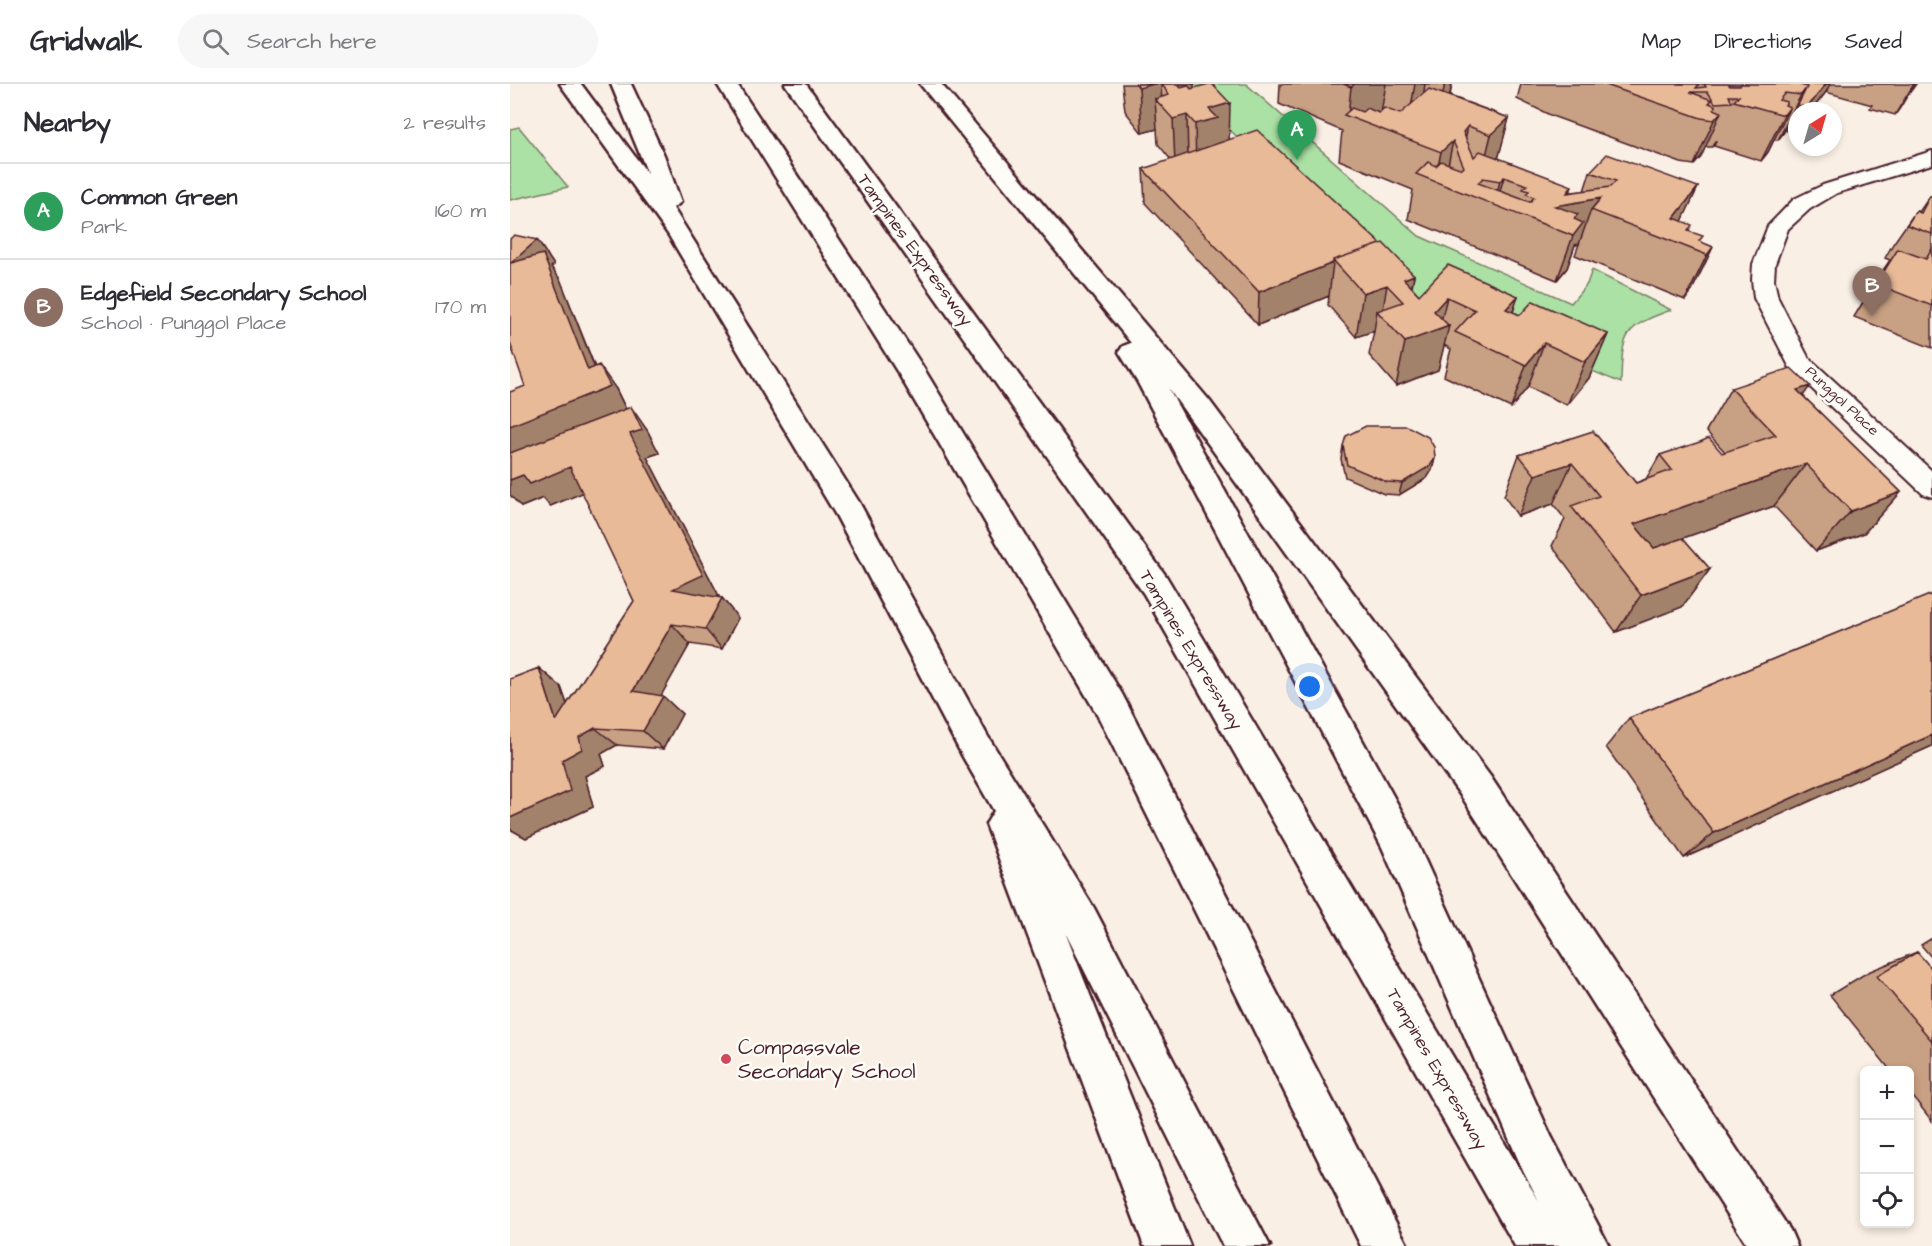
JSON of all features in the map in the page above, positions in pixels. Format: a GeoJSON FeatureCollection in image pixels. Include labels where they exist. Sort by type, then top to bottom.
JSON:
{"type":"FeatureCollection","features":[{"type":"Feature","properties":{"kind":"highway"},"geometry":{"type":"LineString","coordinates":[[570,84],[679,232],[848,510],[975,746],[1080,921],[1247,1246]]}},
{"type":"Feature","properties":{"kind":"highway"},"geometry":{"type":"LineString","coordinates":[[621,84],[653,155],[679,232]]}},
{"type":"Feature","properties":{"kind":"highway"},"geometry":{"type":"LineString","coordinates":[[728,84],[910,371],[1110,705],[1384,1246]]}},
{"type":"Feature","properties":{"kind":"highway","name":"Tampines Expressway"},"geometry":{"type":"LineString","coordinates":[[795,84],[1155,585],[1540,1246]]}},
{"type":"Feature","properties":{"kind":"highway"},"geometry":{"type":"LineString","coordinates":[[930,84],[1199,407],[1477,788],[1774,1246]]}},
{"type":"Feature","properties":{"kind":"highway"},"geometry":{"type":"LineString","coordinates":[[1058,237],[1150,380],[1395,835],[1536,1151],[1586,1246]]}},
{"type":"Feature","properties":{"kind":"highway"},"geometry":{"type":"LineString","coordinates":[[975,746],[1167,1246]]}},
{"type":"Feature","properties":{"kind":"street","name":"Punggol Place"},"geometry":{"type":"LineString","coordinates":[[1932,157],[1830,189],[1802,204],[1779,226],[1764,264],[1763,280],[1766,298],[1799,362],[1932,487]]}},
{"type":"Feature","properties":{"kind":"green space"},"geometry":{"type":"Polygon","coordinates":[[[1180,84],[1246,84],[1419,236],[1571,303],[1587,284],[1592,270],[1671,310],[1643,322],[1628,334],[1622,353],[1621,383],[1407,294],[1180,84]]]}},
{"type":"Feature","properties":{"kind":"green space"},"geometry":{"type":"Polygon","coordinates":[[[519,127],[568,187],[510,200],[510,129],[519,127]]]}},
{"type":"Feature","properties":{"kind":"building"},"geometry":{"type":"Polygon","coordinates":[[[1136,84],[1154,84],[1139,88],[1136,84]]]}},
{"type":"Feature","properties":{"kind":"building"},"geometry":{"type":"Polygon","coordinates":[[[1162,84],[1178,84],[1181,87],[1188,85],[1191,89],[1212,84],[1230,103],[1209,109],[1218,118],[1195,124],[1187,115],[1173,119],[1155,99],[1169,95],[1162,84]]]}},
{"type":"Feature","properties":{"kind":"building"},"geometry":{"type":"Polygon","coordinates":[[[1603,84],[1699,84],[1696,88],[1706,87],[1704,84],[1740,86],[1741,84],[1797,84],[1807,87],[1801,95],[1785,93],[1779,100],[1787,102],[1785,105],[1788,106],[1788,110],[1784,115],[1734,101],[1739,96],[1729,96],[1732,102],[1715,103],[1708,92],[1690,92],[1712,100],[1709,103],[1721,112],[1714,120],[1701,118],[1603,84]]]}},
{"type":"Feature","properties":{"kind":"building"},"geometry":{"type":"Polygon","coordinates":[[[1797,84],[1826,84],[1812,102],[1800,102],[1807,87],[1797,84]]]}},
{"type":"Feature","properties":{"kind":"building"},"geometry":{"type":"Polygon","coordinates":[[[1429,89],[1509,118],[1491,135],[1468,126],[1463,132],[1474,157],[1480,151],[1572,186],[1567,193],[1610,187],[1616,181],[1590,172],[1607,154],[1698,187],[1674,218],[1692,225],[1688,231],[1703,236],[1699,241],[1713,247],[1707,255],[1591,210],[1601,198],[1555,206],[1578,214],[1574,219],[1583,223],[1573,236],[1416,174],[1428,162],[1436,166],[1441,161],[1462,169],[1464,167],[1453,141],[1441,152],[1344,115],[1352,108],[1362,112],[1367,108],[1379,113],[1384,108],[1400,114],[1429,89]],[[1504,177],[1500,181],[1483,178],[1478,183],[1530,202],[1534,197],[1526,194],[1529,191],[1523,189],[1527,185],[1504,177]]]}},
{"type":"Feature","properties":{"kind":"building"},"geometry":{"type":"Polygon","coordinates":[[[1257,130],[1381,244],[1333,260],[1333,263],[1259,292],[1143,169],[1257,130]]]}},
{"type":"Feature","properties":{"kind":"building"},"geometry":{"type":"Polygon","coordinates":[[[1932,196],[1932,234],[1907,225],[1916,211],[1921,213],[1932,196]]]}},
{"type":"Feature","properties":{"kind":"building"},"geometry":{"type":"Polygon","coordinates":[[[514,235],[537,240],[511,263],[543,254],[588,370],[599,365],[610,386],[510,426],[510,392],[525,386],[510,343],[510,239],[514,235]]]}},
{"type":"Feature","properties":{"kind":"building"},"geometry":{"type":"Polygon","coordinates":[[[1383,243],[1414,275],[1404,279],[1419,295],[1448,265],[1518,296],[1506,309],[1520,315],[1533,301],[1608,334],[1585,362],[1544,343],[1526,365],[1455,332],[1475,310],[1447,297],[1434,311],[1449,326],[1405,342],[1377,311],[1403,302],[1387,285],[1363,293],[1333,260],[1383,243]]]}},
{"type":"Feature","properties":{"kind":"building"},"geometry":{"type":"Polygon","coordinates":[[[1898,249],[1926,259],[1932,249],[1932,306],[1876,284],[1898,249]]]}},
{"type":"Feature","properties":{"kind":"building"},"geometry":{"type":"Polygon","coordinates":[[[1791,368],[1810,386],[1797,390],[1901,492],[1851,511],[1806,464],[1634,524],[1654,548],[1683,538],[1710,569],[1641,595],[1571,506],[1599,496],[1572,463],[1535,475],[1519,455],[1593,431],[1636,483],[1672,470],[1660,455],[1709,438],[1722,453],[1776,435],[1731,388],[1791,368]]]}},
{"type":"Feature","properties":{"kind":"building"},"geometry":{"type":"Polygon","coordinates":[[[631,407],[642,430],[630,434],[703,575],[673,589],[722,598],[705,629],[672,624],[633,691],[663,696],[643,731],[595,728],[579,737],[582,749],[562,760],[570,791],[510,818],[510,679],[539,668],[556,721],[634,601],[570,467],[530,484],[523,475],[510,480],[510,453],[631,407]]]}},
{"type":"Feature","properties":{"kind":"building"},"geometry":{"type":"Polygon","coordinates":[[[1366,426],[1407,426],[1428,437],[1434,447],[1435,458],[1430,466],[1402,483],[1387,482],[1347,465],[1343,446],[1346,436],[1366,426]]]}},
{"type":"Feature","properties":{"kind":"building"},"geometry":{"type":"Polygon","coordinates":[[[1932,594],[1932,735],[1714,833],[1629,718],[1932,594]]]}},
{"type":"Feature","properties":{"kind":"building"},"geometry":{"type":"Polygon","coordinates":[[[1917,952],[1932,969],[1932,1041],[1877,976],[1917,952]]]}},
{"type":"Feature","properties":{"kind":"place","name":"Common Green"},"geometry":{"type":"Point","coordinates":[1297,160]}},
{"type":"Feature","properties":{"kind":"place","name":"Edgefield Secondary School"},"geometry":{"type":"Point","coordinates":[1872,316]}},
{"type":"Feature","properties":{"kind":"place","name":"Compassvale Secondary School"},"geometry":{"type":"Point","coordinates":[726,1059]}}]}
